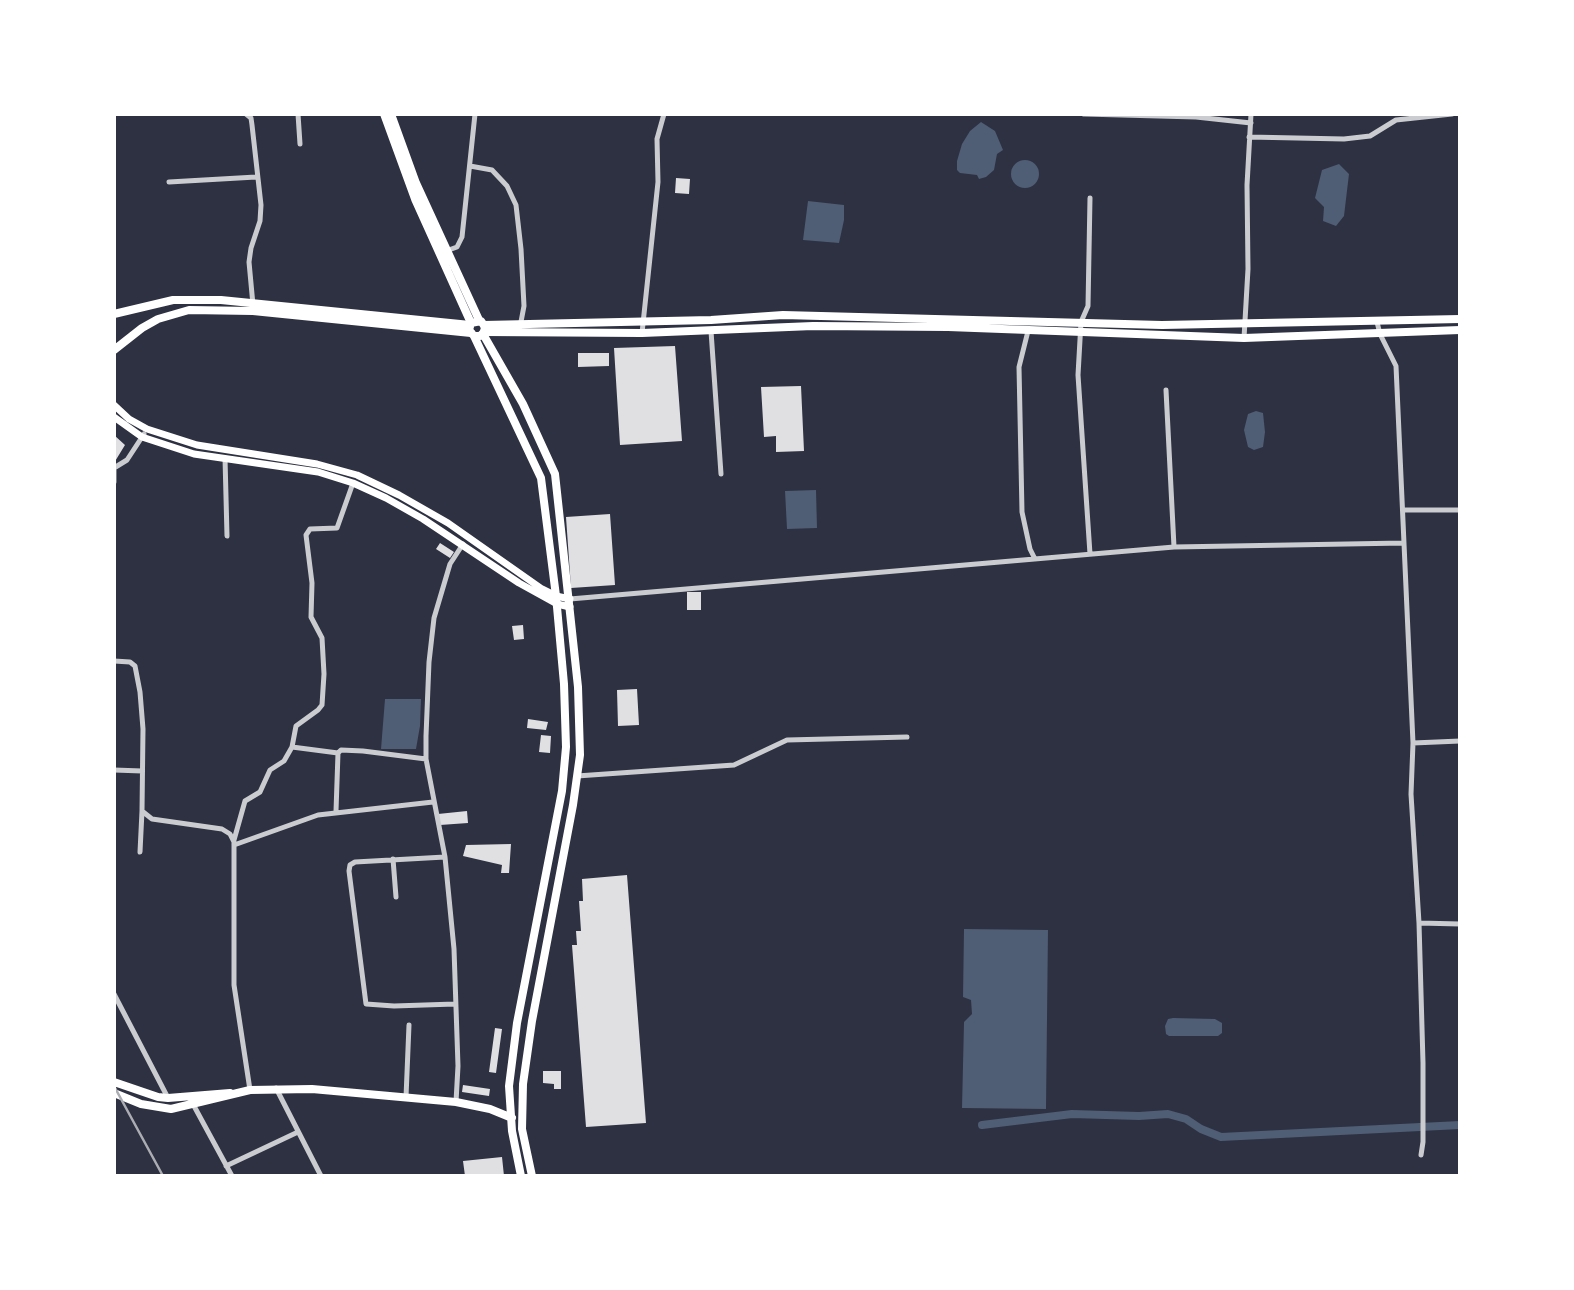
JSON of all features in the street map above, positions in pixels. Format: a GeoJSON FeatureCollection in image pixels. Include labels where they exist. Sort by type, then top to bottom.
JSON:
{"type":"FeatureCollection","features":[{"type":"Feature","properties":{"kind":"main road"},"geometry":{"type":"LineString","coordinates":[[384,114],[415,199],[477,329],[523,404],[555,474],[578,687],[580,755],[523,1084],[522,1118],[532,1176]]}},
{"type":"Feature","properties":{"kind":"main road"},"geometry":{"type":"LineString","coordinates":[[391,114],[416,183],[541,478],[556,600],[564,684],[566,747],[562,791],[517,1023],[509,1086],[511,1117],[521,1176]]}},
{"type":"Feature","properties":{"kind":"main road"},"geometry":{"type":"LineString","coordinates":[[114,314],[173,300],[253,301],[520,334],[948,327],[1028,331],[1081,327],[1460,319]]}},
{"type":"Feature","properties":{"kind":"main road"},"geometry":{"type":"LineString","coordinates":[[114,350],[142,328],[175,313],[189,310],[253,311],[477,329],[520,323],[712,320],[783,315],[1081,327],[1244,338],[1460,330]]}},
{"type":"Feature","properties":{"kind":"main road"},"geometry":{"type":"LineString","coordinates":[[783,315],[783,328]]}},
{"type":"Feature","properties":{"kind":"main road"},"geometry":{"type":"LineString","coordinates":[[114,405],[129,419],[147,429],[197,445],[325,465],[357,475],[426,510],[484,547],[556,600]]}},
{"type":"Feature","properties":{"kind":"main road"},"geometry":{"type":"LineString","coordinates":[[114,416],[142,437],[194,454],[318,472],[353,483],[386,498],[463,544],[519,583],[556,600],[570,603]]}},
{"type":"Feature","properties":{"kind":"main road"},"geometry":{"type":"LineString","coordinates":[[114,1082],[168,1098],[223,1092],[238,1094]]}},
{"type":"Feature","properties":{"kind":"main road"},"geometry":{"type":"LineString","coordinates":[[114,1093],[152,1107],[171,1110],[250,1090],[313,1089],[456,1102],[522,1118]]}},
{"type":"Feature","properties":{"kind":"street"},"geometry":{"type":"LineString","coordinates":[[246,114],[251,118],[261,205],[260,221],[249,262],[253,311]]}},
{"type":"Feature","properties":{"kind":"street"},"geometry":{"type":"LineString","coordinates":[[298,114],[300,144]]}},
{"type":"Feature","properties":{"kind":"street"},"geometry":{"type":"LineString","coordinates":[[446,251],[457,247],[463,237],[475,114]]}},
{"type":"Feature","properties":{"kind":"street"},"geometry":{"type":"LineString","coordinates":[[642,333],[658,182],[657,139],[664,114]]}},
{"type":"Feature","properties":{"kind":"street"},"geometry":{"type":"LineString","coordinates":[[1084,114],[1196,117],[1251,123]]}},
{"type":"Feature","properties":{"kind":"street"},"geometry":{"type":"LineString","coordinates":[[1244,338],[1251,114]]}},
{"type":"Feature","properties":{"kind":"street"},"geometry":{"type":"LineString","coordinates":[[1249,137],[1344,139],[1370,136],[1396,120],[1452,114]]}},
{"type":"Feature","properties":{"kind":"street"},"geometry":{"type":"LineString","coordinates":[[470,166],[492,170],[507,186],[516,205],[524,306],[520,334]]}},
{"type":"Feature","properties":{"kind":"street"},"geometry":{"type":"LineString","coordinates":[[169,182],[256,177]]}},
{"type":"Feature","properties":{"kind":"street"},"geometry":{"type":"LineString","coordinates":[[1090,198],[1088,306],[1081,327],[1077,375],[1090,554]]}},
{"type":"Feature","properties":{"kind":"street"},"geometry":{"type":"LineString","coordinates":[[1377,322],[1396,366],[1413,743],[1411,794],[1419,923],[1423,1118],[1420,1155]]}},
{"type":"Feature","properties":{"kind":"street"},"geometry":{"type":"LineString","coordinates":[[711,331],[721,474]]}},
{"type":"Feature","properties":{"kind":"street"},"geometry":{"type":"LineString","coordinates":[[1028,331],[1019,367],[1022,512],[1030,549],[1035,559]]}},
{"type":"Feature","properties":{"kind":"street"},"geometry":{"type":"LineString","coordinates":[[1166,390],[1174,547]]}},
{"type":"Feature","properties":{"kind":"street"},"geometry":{"type":"LineString","coordinates":[[114,482],[114,468],[127,460],[147,429]]}},
{"type":"Feature","properties":{"kind":"street"},"geometry":{"type":"LineString","coordinates":[[225,458],[228,537]]}},
{"type":"Feature","properties":{"kind":"street"},"geometry":{"type":"LineString","coordinates":[[250,1090],[234,985],[234,843],[245,801],[260,792],[270,770],[284,761],[292,747],[296,726],[322,705],[323,638],[311,617],[313,583],[306,535],[310,529],[338,528],[353,483]]}},
{"type":"Feature","properties":{"kind":"street"},"geometry":{"type":"LineString","coordinates":[[1403,510],[1460,510]]}},
{"type":"Feature","properties":{"kind":"street"},"geometry":{"type":"LineString","coordinates":[[570,603],[1174,547],[1404,543]]}},
{"type":"Feature","properties":{"kind":"street"},"geometry":{"type":"LineString","coordinates":[[456,1102],[458,1066],[454,949],[445,857],[426,759],[427,697],[434,618],[450,564],[463,544]]}},
{"type":"Feature","properties":{"kind":"street"},"geometry":{"type":"LineString","coordinates":[[114,661],[130,662],[135,666],[141,692],[143,729],[140,852]]}},
{"type":"Feature","properties":{"kind":"street"},"geometry":{"type":"LineString","coordinates":[[577,776],[734,765],[787,740],[907,737]]}},
{"type":"Feature","properties":{"kind":"street"},"geometry":{"type":"LineString","coordinates":[[1413,743],[1460,741]]}},
{"type":"Feature","properties":{"kind":"street"},"geometry":{"type":"LineString","coordinates":[[292,747],[426,759]]}},
{"type":"Feature","properties":{"kind":"street"},"geometry":{"type":"LineString","coordinates":[[336,811],[338,753]]}},
{"type":"Feature","properties":{"kind":"street"},"geometry":{"type":"LineString","coordinates":[[114,770],[142,771]]}},
{"type":"Feature","properties":{"kind":"street"},"geometry":{"type":"LineString","coordinates":[[234,843],[336,811],[433,802]]}},
{"type":"Feature","properties":{"kind":"street"},"geometry":{"type":"LineString","coordinates":[[142,811],[152,819],[222,829],[230,834],[234,843]]}},
{"type":"Feature","properties":{"kind":"street"},"geometry":{"type":"LineString","coordinates":[[445,857],[355,862],[350,865],[366,1004],[455,1004]]}},
{"type":"Feature","properties":{"kind":"street"},"geometry":{"type":"LineString","coordinates":[[393,859],[397,897]]}},
{"type":"Feature","properties":{"kind":"street"},"geometry":{"type":"LineString","coordinates":[[1419,923],[1460,923]]}},
{"type":"Feature","properties":{"kind":"street"},"geometry":{"type":"LineString","coordinates":[[114,994],[168,1098]]}},
{"type":"Feature","properties":{"kind":"street"},"geometry":{"type":"LineString","coordinates":[[407,1097],[409,1026]]}},
{"type":"Feature","properties":{"kind":"street"},"geometry":{"type":"LineString","coordinates":[[276,1088],[318,1175]]}},
{"type":"Feature","properties":{"kind":"street"},"geometry":{"type":"LineString","coordinates":[[194,1106],[232,1176]]}},
{"type":"Feature","properties":{"kind":"street"},"geometry":{"type":"LineString","coordinates":[[226,1166],[298,1132]]}},
{"type":"Feature","properties":{"kind":"water"},"geometry":{"type":"Polygon","coordinates":[[[981,122],[995,131],[1003,150],[997,154],[994,170],[979,179],[977,175],[960,173],[957,170],[957,161],[962,144],[970,131],[981,122]]]}},
{"type":"Feature","properties":{"kind":"water"},"geometry":{"type":"Polygon","coordinates":[[[1025,160],[1035,164],[1039,174],[1035,184],[1025,188],[1015,184],[1011,174],[1015,164],[1025,160]]]}},
{"type":"Feature","properties":{"kind":"water"},"geometry":{"type":"Polygon","coordinates":[[[1339,164],[1349,174],[1344,216],[1336,226],[1323,221],[1324,207],[1315,198],[1322,170],[1339,164]]]}},
{"type":"Feature","properties":{"kind":"water"},"geometry":{"type":"Polygon","coordinates":[[[808,201],[844,205],[839,243],[803,240],[808,201]]]}},
{"type":"Feature","properties":{"kind":"water"},"geometry":{"type":"Polygon","coordinates":[[[1256,411],[1263,413],[1265,432],[1263,447],[1254,450],[1248,447],[1244,430],[1248,414],[1256,411]]]}},
{"type":"Feature","properties":{"kind":"water"},"geometry":{"type":"Polygon","coordinates":[[[816,490],[817,528],[787,529],[785,491],[816,490]]]}},
{"type":"Feature","properties":{"kind":"water"},"geometry":{"type":"Polygon","coordinates":[[[385,699],[421,699],[416,749],[381,749],[385,699]]]}},
{"type":"Feature","properties":{"kind":"water"},"geometry":{"type":"Polygon","coordinates":[[[964,929],[1048,930],[1046,1109],[962,1108],[964,1022],[972,1014],[971,1000],[963,997],[964,929]]]}},
{"type":"Feature","properties":{"kind":"water"},"geometry":{"type":"Polygon","coordinates":[[[1168,1019],[1215,1019],[1222,1023],[1222,1033],[1218,1036],[1169,1036],[1165,1026],[1168,1019]]]}},
{"type":"Feature","properties":{"kind":"building"},"geometry":{"type":"Polygon","coordinates":[[[676,178],[690,179],[689,194],[675,193],[676,178]]]}},
{"type":"Feature","properties":{"kind":"building"},"geometry":{"type":"Polygon","coordinates":[[[675,346],[682,441],[620,445],[614,348],[675,346]]]}},
{"type":"Feature","properties":{"kind":"building"},"geometry":{"type":"Polygon","coordinates":[[[578,353],[609,353],[609,366],[578,367],[578,353]]]}},
{"type":"Feature","properties":{"kind":"building"},"geometry":{"type":"Polygon","coordinates":[[[801,386],[804,451],[776,452],[776,436],[764,437],[761,387],[801,386]]]}},
{"type":"Feature","properties":{"kind":"building"},"geometry":{"type":"Polygon","coordinates":[[[114,435],[125,445],[114,463],[114,435]]]}},
{"type":"Feature","properties":{"kind":"building"},"geometry":{"type":"Polygon","coordinates":[[[610,514],[615,585],[571,588],[566,517],[610,514]]]}},
{"type":"Feature","properties":{"kind":"building"},"geometry":{"type":"Polygon","coordinates":[[[440,543],[454,552],[450,558],[436,549],[440,543]]]}},
{"type":"Feature","properties":{"kind":"building"},"geometry":{"type":"Polygon","coordinates":[[[687,592],[701,592],[701,610],[687,610],[687,592]]]}},
{"type":"Feature","properties":{"kind":"building"},"geometry":{"type":"Polygon","coordinates":[[[523,625],[524,639],[514,640],[512,626],[523,625]]]}},
{"type":"Feature","properties":{"kind":"building"},"geometry":{"type":"Polygon","coordinates":[[[637,689],[639,725],[618,726],[617,690],[637,689]]]}},
{"type":"Feature","properties":{"kind":"building"},"geometry":{"type":"Polygon","coordinates":[[[528,719],[548,722],[546,730],[527,728],[528,719]]]}},
{"type":"Feature","properties":{"kind":"building"},"geometry":{"type":"Polygon","coordinates":[[[541,735],[551,736],[550,753],[539,752],[541,735]]]}},
{"type":"Feature","properties":{"kind":"building"},"geometry":{"type":"Polygon","coordinates":[[[467,811],[468,823],[440,825],[438,814],[467,811]]]}},
{"type":"Feature","properties":{"kind":"building"},"geometry":{"type":"Polygon","coordinates":[[[511,844],[509,873],[501,873],[502,865],[463,856],[466,845],[511,844]]]}},
{"type":"Feature","properties":{"kind":"building"},"geometry":{"type":"Polygon","coordinates":[[[627,875],[646,1123],[586,1127],[572,945],[577,945],[576,931],[581,931],[579,901],[583,901],[582,879],[627,875]]]}},
{"type":"Feature","properties":{"kind":"building"},"geometry":{"type":"Polygon","coordinates":[[[495,1028],[502,1029],[496,1073],[489,1072],[495,1028]]]}},
{"type":"Feature","properties":{"kind":"building"},"geometry":{"type":"Polygon","coordinates":[[[543,1071],[561,1071],[561,1089],[554,1089],[554,1084],[543,1083],[543,1071]]]}},
{"type":"Feature","properties":{"kind":"building"},"geometry":{"type":"Polygon","coordinates":[[[463,1085],[490,1089],[489,1096],[462,1092],[463,1085]]]}},
{"type":"Feature","properties":{"kind":"building"},"geometry":{"type":"Polygon","coordinates":[[[502,1157],[504,1176],[465,1176],[463,1161],[502,1157]]]}},
{"type":"Feature","properties":{"kind":"waterway"},"geometry":{"type":"LineString","coordinates":[[982,1125],[1072,1114],[1168,1114],[1186,1119],[1221,1137],[1460,1125]]}},
{"type":"Feature","properties":{"kind":"railway"},"geometry":{"type":"LineString","coordinates":[[114,1086],[163,1176]]}}]}
